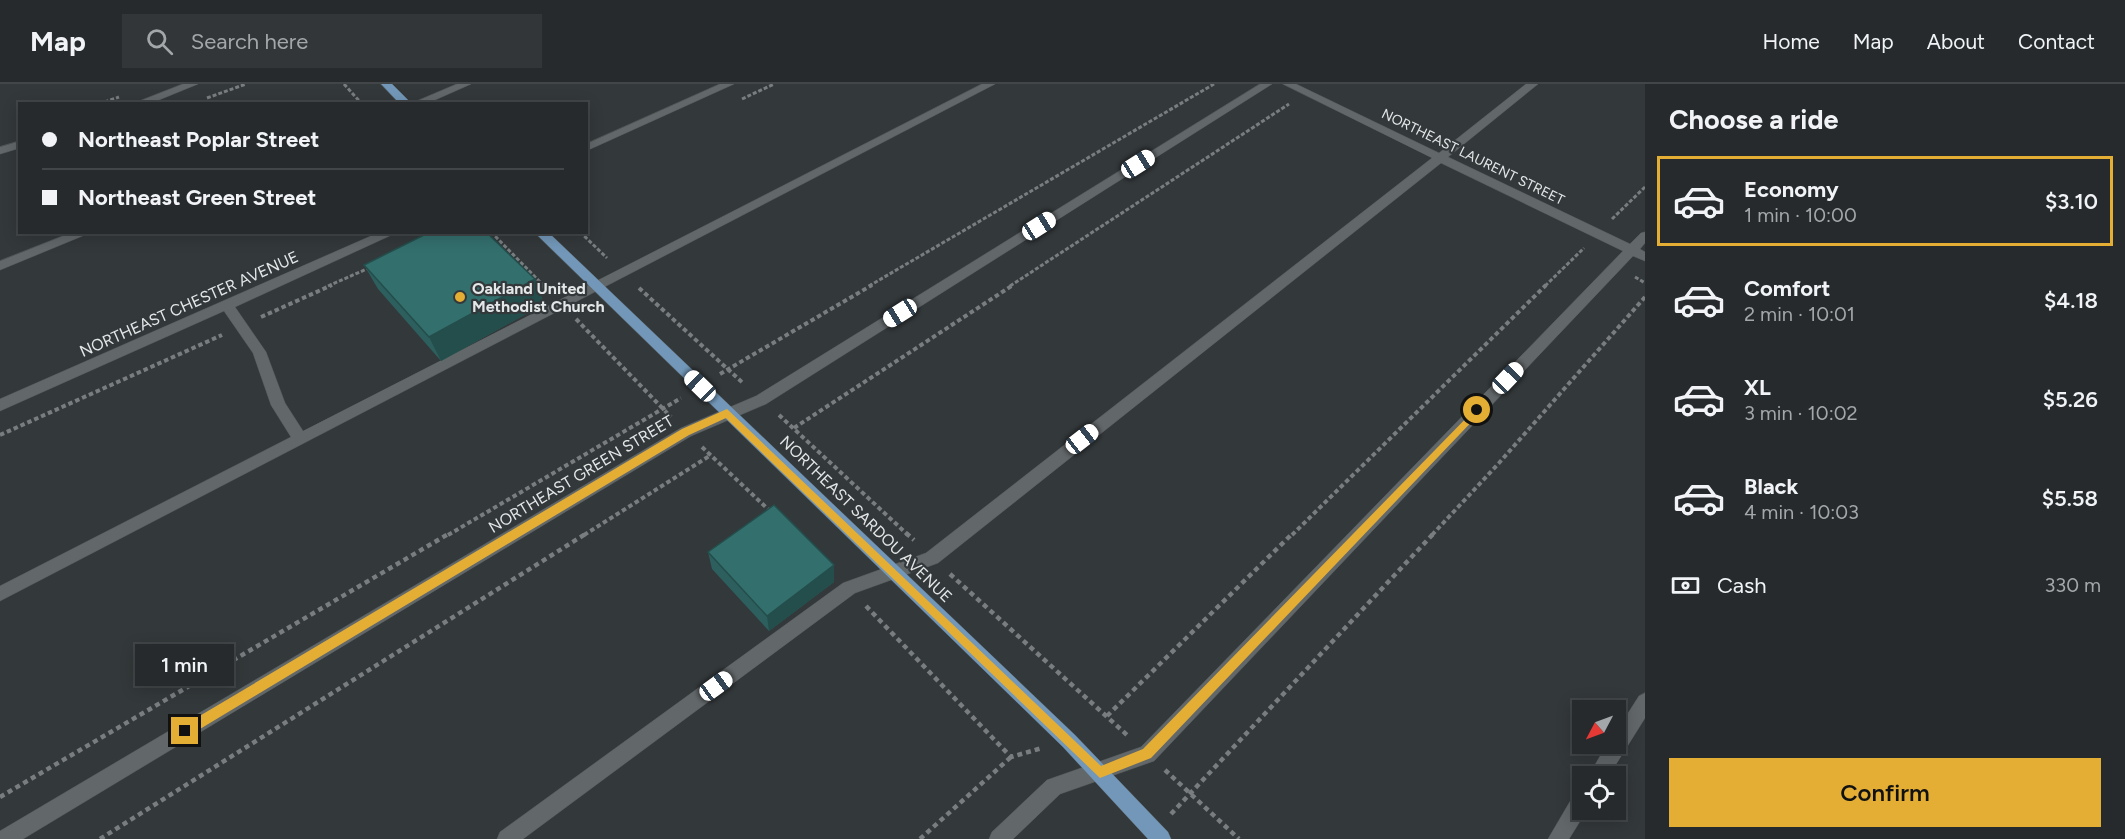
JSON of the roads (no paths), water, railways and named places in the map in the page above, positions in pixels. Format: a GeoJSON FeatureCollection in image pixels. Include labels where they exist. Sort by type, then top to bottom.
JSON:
{"type":"FeatureCollection","features":[{"type":"Feature","properties":{"kind":"main road"},"geometry":{"type":"LineString","coordinates":[[386,84],[405,102]]}},
{"type":"Feature","properties":{"kind":"main road","name":"NORTHEAST SARDOU AVENUE"},"geometry":{"type":"LineString","coordinates":[[542,234],[1069,741],[1157,836]]}},
{"type":"Feature","properties":{"kind":"street"},"geometry":{"type":"LineString","coordinates":[[143,102],[193,84]]}},
{"type":"Feature","properties":{"kind":"street"},"geometry":{"type":"LineString","coordinates":[[420,102],[466,84]]}},
{"type":"Feature","properties":{"kind":"street"},"geometry":{"type":"LineString","coordinates":[[588,147],[729,84]]}},
{"type":"Feature","properties":{"kind":"street"},"geometry":{"type":"LineString","coordinates":[[0,594],[990,84]]}},
{"type":"Feature","properties":{"kind":"street","name":"NORTHEAST GREEN STREET"},"geometry":{"type":"LineString","coordinates":[[5,839],[686,432],[761,400],[1268,84]]}},
{"type":"Feature","properties":{"kind":"street","name":"NORTHEAST LAURENT STREET"},"geometry":{"type":"LineString","coordinates":[[1288,84],[1638,253]]}},
{"type":"Feature","properties":{"kind":"street"},"geometry":{"type":"LineString","coordinates":[[507,839],[849,588],[932,558],[1533,84]]}},
{"type":"Feature","properties":{"kind":"street"},"geometry":{"type":"LineString","coordinates":[[0,151],[18,145]]}},
{"type":"Feature","properties":{"kind":"street"},"geometry":{"type":"LineString","coordinates":[[0,266],[81,234]]}},
{"type":"Feature","properties":{"kind":"street","name":"NORTHEAST CHESTER AVENUE"},"geometry":{"type":"LineString","coordinates":[[0,405],[387,234]]}},
{"type":"Feature","properties":{"kind":"street"},"geometry":{"type":"LineString","coordinates":[[999,839],[1054,788],[1147,754],[1638,253],[1645,236]]}},
{"type":"Feature","properties":{"kind":"street"},"geometry":{"type":"LineString","coordinates":[[227,305],[259,352],[278,405],[300,439]]}},
{"type":"Feature","properties":{"kind":"street"},"geometry":{"type":"LineString","coordinates":[[1604,766],[1645,702]]}},
{"type":"Feature","properties":{"kind":"street"},"geometry":{"type":"LineString","coordinates":[[1558,839],[1572,816]]}},
{"type":"Feature","properties":{"kind":"place","name":"Oakland United Methodist Church"},"geometry":{"type":"Point","coordinates":[460,297]}}]}
